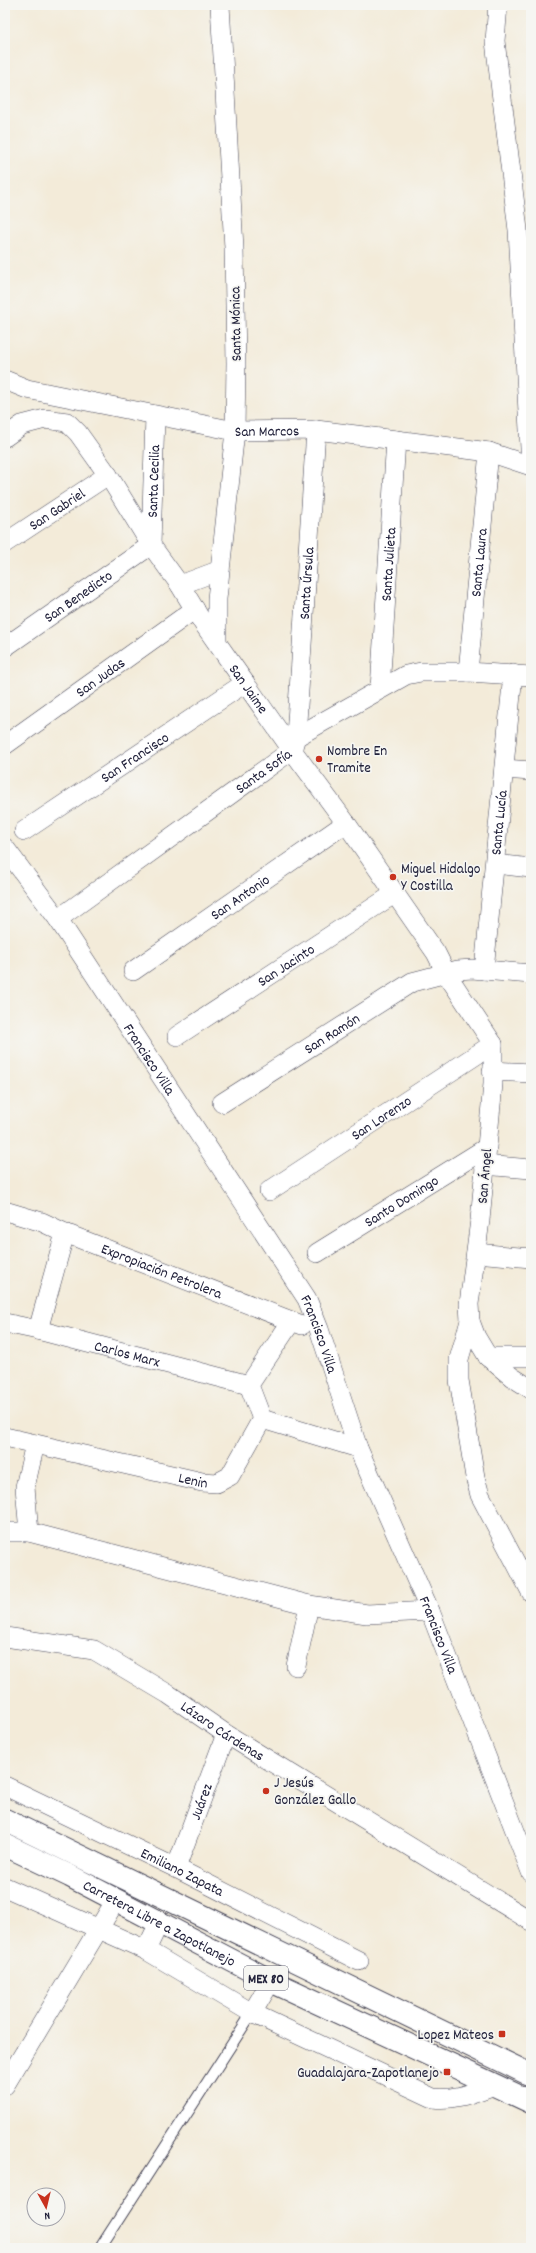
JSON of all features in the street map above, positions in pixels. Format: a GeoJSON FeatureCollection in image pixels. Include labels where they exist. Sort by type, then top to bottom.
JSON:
{"type":"FeatureCollection","features":[{"type":"Feature","properties":{"kind":"main road","name":"Carretera Libre a Zapotlanejo"},"geometry":{"type":"LineString","coordinates":[[5,1820],[531,2075]]}},
{"type":"Feature","properties":{"kind":"main road","name":"Carretera Libre a Zapotlanejo"},"geometry":{"type":"LineString","coordinates":[[5,1845],[116,1900],[271,1981],[531,2102]]}},
{"type":"Feature","properties":{"kind":"street","name":"Santa Mónica"},"geometry":{"type":"LineString","coordinates":[[217,642],[217,599],[235,431],[234,248],[220,5]]}},
{"type":"Feature","properties":{"kind":"street"},"geometry":{"type":"LineString","coordinates":[[498,5],[495,41],[518,230],[531,466]]}},
{"type":"Feature","properties":{"kind":"street","name":"San Marcos"},"geometry":{"type":"LineString","coordinates":[[5,380],[27,389],[235,431],[316,430],[489,452],[531,466]]}},
{"type":"Feature","properties":{"kind":"street","name":"Santa Cecilia"},"geometry":{"type":"LineString","coordinates":[[151,545],[155,416]]}},
{"type":"Feature","properties":{"kind":"street","name":"San Jaime"},"geometry":{"type":"LineString","coordinates":[[5,436],[32,421],[45,419],[67,422],[78,433],[108,476],[151,545],[180,585],[245,683],[294,743],[394,894],[436,953],[446,973]]}},
{"type":"Feature","properties":{"kind":"street","name":"Santa Úrsula"},"geometry":{"type":"LineString","coordinates":[[294,743],[316,430]]}},
{"type":"Feature","properties":{"kind":"street","name":"Santa Julieta"},"geometry":{"type":"LineString","coordinates":[[380,689],[396,440]]}},
{"type":"Feature","properties":{"kind":"street","name":"Santa Laura"},"geometry":{"type":"LineString","coordinates":[[468,672],[489,452]]}},
{"type":"Feature","properties":{"kind":"street","name":"San Gabriel"},"geometry":{"type":"LineString","coordinates":[[5,543],[108,476]]}},
{"type":"Feature","properties":{"kind":"street","name":"San Benedicto"},"geometry":{"type":"LineString","coordinates":[[5,647],[151,545]]}},
{"type":"Feature","properties":{"kind":"street"},"geometry":{"type":"LineString","coordinates":[[180,585],[220,570]]}},
{"type":"Feature","properties":{"kind":"street","name":"San Judas"},"geometry":{"type":"LineString","coordinates":[[5,745],[195,609]]}},
{"type":"Feature","properties":{"kind":"street","name":"Santa Sofía"},"geometry":{"type":"LineString","coordinates":[[58,919],[294,743],[380,689],[406,675],[421,672],[468,672],[522,675]]}},
{"type":"Feature","properties":{"kind":"street","name":"Santa Lucía"},"geometry":{"type":"LineString","coordinates":[[484,970],[504,768],[522,675]]}},
{"type":"Feature","properties":{"kind":"street","name":"San Francisco"},"geometry":{"type":"LineString","coordinates":[[24,831],[245,683]]}},
{"type":"Feature","properties":{"kind":"street"},"geometry":{"type":"LineString","coordinates":[[504,768],[531,771]]}},
{"type":"Feature","properties":{"kind":"street","name":"San Antonio"},"geometry":{"type":"LineString","coordinates":[[132,970],[346,823]]}},
{"type":"Feature","properties":{"kind":"street","name":"Francisco Villa"},"geometry":{"type":"LineString","coordinates":[[5,848],[58,919],[307,1299],[319,1329],[358,1448],[430,1611],[531,1872]]}},
{"type":"Feature","properties":{"kind":"street"},"geometry":{"type":"LineString","coordinates":[[495,864],[531,868]]}},
{"type":"Feature","properties":{"kind":"street","name":"San Jacinto"},"geometry":{"type":"LineString","coordinates":[[177,1036],[394,894]]}},
{"type":"Feature","properties":{"kind":"street","name":"San Ramón"},"geometry":{"type":"LineString","coordinates":[[222,1103],[412,982],[458,970],[484,970],[531,974]]}},
{"type":"Feature","properties":{"kind":"street"},"geometry":{"type":"LineString","coordinates":[[446,973],[492,1044]]}},
{"type":"Feature","properties":{"kind":"street","name":"San Ángel"},"geometry":{"type":"LineString","coordinates":[[492,1044],[493,1084],[476,1253],[468,1304],[470,1321],[476,1338],[488,1357],[512,1377],[531,1389]]}},
{"type":"Feature","properties":{"kind":"street","name":"San Lorenzo"},"geometry":{"type":"LineString","coordinates":[[269,1191],[492,1044]]}},
{"type":"Feature","properties":{"kind":"street"},"geometry":{"type":"LineString","coordinates":[[492,1071],[531,1073]]}},
{"type":"Feature","properties":{"kind":"street"},"geometry":{"type":"LineString","coordinates":[[485,1157],[531,1169]]}},
{"type":"Feature","properties":{"kind":"street","name":"Santo Domingo"},"geometry":{"type":"LineString","coordinates":[[317,1253],[485,1157]]}},
{"type":"Feature","properties":{"kind":"street","name":"Expropiación Petrolera"},"geometry":{"type":"LineString","coordinates":[[5,1210],[42,1222],[65,1233],[291,1322],[319,1329]]}},
{"type":"Feature","properties":{"kind":"street"},"geometry":{"type":"LineString","coordinates":[[38,1330],[65,1233]]}},
{"type":"Feature","properties":{"kind":"street"},"geometry":{"type":"LineString","coordinates":[[476,1253],[531,1258]]}},
{"type":"Feature","properties":{"kind":"street"},"geometry":{"type":"LineString","coordinates":[[470,1321],[459,1359],[459,1380],[475,1477],[480,1495],[531,1592]]}},
{"type":"Feature","properties":{"kind":"street"},"geometry":{"type":"LineString","coordinates":[[291,1322],[249,1385],[262,1419],[358,1448]]}},
{"type":"Feature","properties":{"kind":"street","name":"Carlos Marx"},"geometry":{"type":"LineString","coordinates":[[5,1323],[38,1330],[249,1385]]}},
{"type":"Feature","properties":{"kind":"street"},"geometry":{"type":"LineString","coordinates":[[488,1357],[531,1357]]}},
{"type":"Feature","properties":{"kind":"street","name":"Lenin"},"geometry":{"type":"LineString","coordinates":[[5,1437],[202,1482],[217,1483],[230,1476],[262,1419]]}},
{"type":"Feature","properties":{"kind":"street"},"geometry":{"type":"LineString","coordinates":[[29,1532],[25,1488],[35,1444]]}},
{"type":"Feature","properties":{"kind":"street"},"geometry":{"type":"LineString","coordinates":[[5,1532],[29,1532],[309,1605],[367,1614],[430,1611]]}},
{"type":"Feature","properties":{"kind":"street"},"geometry":{"type":"LineString","coordinates":[[296,1666],[309,1605]]}},
{"type":"Feature","properties":{"kind":"street","name":"Lázaro Cárdenas"},"geometry":{"type":"LineString","coordinates":[[5,1636],[94,1650],[168,1694],[226,1734],[531,1921]]}},
{"type":"Feature","properties":{"kind":"street","name":"Juárez"},"geometry":{"type":"LineString","coordinates":[[176,1868],[226,1734]]}},
{"type":"Feature","properties":{"kind":"street","name":"Emiliano Zapata"},"geometry":{"type":"LineString","coordinates":[[5,1786],[176,1868],[359,1961]]}},
{"type":"Feature","properties":{"kind":"street"},"geometry":{"type":"LineString","coordinates":[[5,1887],[146,1950],[252,2013],[433,2098],[445,2099],[457,2097],[495,2085]]}},
{"type":"Feature","properties":{"kind":"street"},"geometry":{"type":"LineString","coordinates":[[5,2085],[116,1900]]}},
{"type":"Feature","properties":{"kind":"street"},"geometry":{"type":"LineString","coordinates":[[146,1950],[159,1923]]}},
{"type":"Feature","properties":{"kind":"street"},"geometry":{"type":"LineString","coordinates":[[252,2013],[271,1981]]}},
{"type":"Feature","properties":{"kind":"lane"},"geometry":{"type":"LineString","coordinates":[[100,2248],[252,2013]]}},
{"type":"Feature","properties":{"kind":"place","name":"Nombre En Tramite"},"geometry":{"type":"Point","coordinates":[319,759]}},
{"type":"Feature","properties":{"kind":"place","name":"Miguel Hidalgo Y Costilla"},"geometry":{"type":"Point","coordinates":[393,877]}},
{"type":"Feature","properties":{"kind":"place","name":"J Jesús González Gallo"},"geometry":{"type":"Point","coordinates":[266,1791]}},
{"type":"Feature","properties":{"kind":"place","name":"Lopez Mateos"},"geometry":{"type":"Point","coordinates":[502,2034]}},
{"type":"Feature","properties":{"kind":"place","name":"Guadalajara-Zapotlanejo"},"geometry":{"type":"Point","coordinates":[447,2072]}}]}
